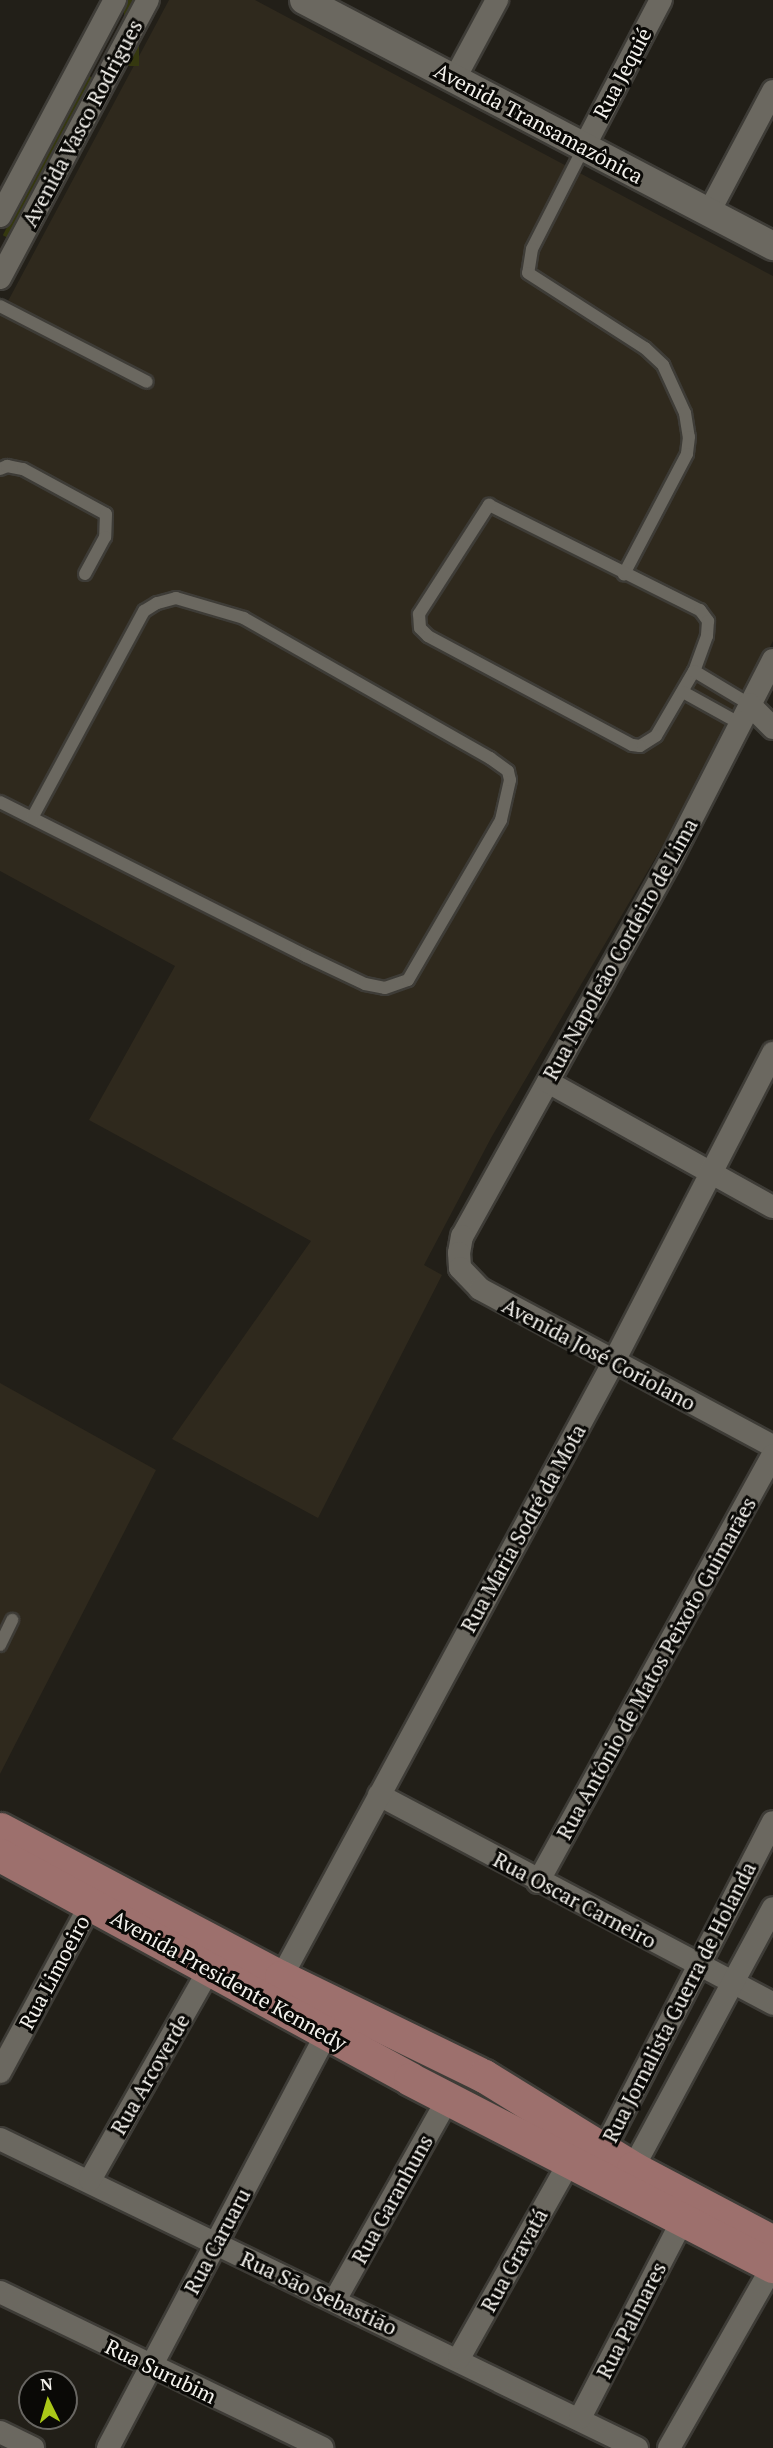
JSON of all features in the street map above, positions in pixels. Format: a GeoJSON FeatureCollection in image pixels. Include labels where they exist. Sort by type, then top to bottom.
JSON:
{"type":"FeatureCollection","features":[{"type":"Feature","properties":{"kind":"main road","name":"Avenida Presidente Kennedy"},"geometry":{"type":"LineString","coordinates":[[0,1828],[275,1989],[326,2034],[451,2092],[570,2161],[682,2221],[773,2266]]}},
{"type":"Feature","properties":{"kind":"main road","name":"Avenida Presidente Kennedy"},"geometry":{"type":"LineString","coordinates":[[0,1855],[210,1968],[275,1989],[363,2026],[487,2089],[773,2242]]}},
{"type":"Feature","properties":{"kind":"street","name":"Avenida Vasco Rodrigues"},"geometry":{"type":"LineString","coordinates":[[0,216],[115,0]]}},
{"type":"Feature","properties":{"kind":"street","name":"Avenida Vasco Rodrigues"},"geometry":{"type":"LineString","coordinates":[[0,278],[148,0]]}},
{"type":"Feature","properties":{"kind":"street"},"geometry":{"type":"LineString","coordinates":[[455,78],[496,0]]}},
{"type":"Feature","properties":{"kind":"street","name":"Rua Jequié"},"geometry":{"type":"LineString","coordinates":[[584,147],[661,0]]}},
{"type":"Feature","properties":{"kind":"street","name":"Avenida Transamazônica"},"geometry":{"type":"LineString","coordinates":[[321,4],[455,78],[773,246]]}},
{"type":"Feature","properties":{"kind":"street"},"geometry":{"type":"LineString","coordinates":[[85,57],[110,71]]}},
{"type":"Feature","properties":{"kind":"street"},"geometry":{"type":"LineString","coordinates":[[709,212],[773,91]]}},
{"type":"Feature","properties":{"kind":"street","name":"Rua Napoleão Cordeiro de Lima"},"geometry":{"type":"LineString","coordinates":[[462,1236],[668,865],[773,660]]}},
{"type":"Feature","properties":{"kind":"street"},"geometry":{"type":"LineString","coordinates":[[744,714],[770,727]]}},
{"type":"Feature","properties":{"kind":"street","name":"Rua Maria Sodré da Mota"},"geometry":{"type":"LineString","coordinates":[[275,1989],[613,1363],[773,1053]]}},
{"type":"Feature","properties":{"kind":"street"},"geometry":{"type":"LineString","coordinates":[[548,1082],[709,1174],[773,1207]]}},
{"type":"Feature","properties":{"kind":"street","name":"Avenida José Coriolano"},"geometry":{"type":"LineString","coordinates":[[462,1236],[460,1268],[480,1289],[613,1363],[773,1446]]}},
{"type":"Feature","properties":{"kind":"street","name":"Rua Antônio de Matos Peixoto Guimarães"},"geometry":{"type":"LineString","coordinates":[[538,1882],[773,1455]]}},
{"type":"Feature","properties":{"kind":"street","name":"Rua Oscar Carneiro"},"geometry":{"type":"LineString","coordinates":[[379,1795],[538,1882],[773,2004]]}},
{"type":"Feature","properties":{"kind":"street","name":"Rua Jornalista Guerra de Holanda"},"geometry":{"type":"LineString","coordinates":[[603,2151],[773,1822]]}},
{"type":"Feature","properties":{"kind":"street","name":"Rua Limoeiro"},"geometry":{"type":"LineString","coordinates":[[0,2072],[91,1904]]}},
{"type":"Feature","properties":{"kind":"street","name":"Rua Jornalista Guerra de Holanda"},"geometry":{"type":"LineString","coordinates":[[633,2168],[773,1908]]}},
{"type":"Feature","properties":{"kind":"street","name":"Rua Arcoverde"},"geometry":{"type":"LineString","coordinates":[[90,2180],[210,1968]]}},
{"type":"Feature","properties":{"kind":"street","name":"Rua Caruaru"},"geometry":{"type":"LineString","coordinates":[[108,2448],[326,2034]]}},
{"type":"Feature","properties":{"kind":"street","name":"Rua Garanhuns"},"geometry":{"type":"LineString","coordinates":[[335,2300],[451,2092]]}},
{"type":"Feature","properties":{"kind":"street","name":"Rua São Sebastião"},"geometry":{"type":"LineString","coordinates":[[0,2139],[90,2180],[215,2246],[459,2358],[637,2448]]}},
{"type":"Feature","properties":{"kind":"street","name":"Rua Gravatá"},"geometry":{"type":"LineString","coordinates":[[459,2358],[570,2161]]}},
{"type":"Feature","properties":{"kind":"street","name":"Rua Palmares"},"geometry":{"type":"LineString","coordinates":[[580,2418],[682,2221]]}},
{"type":"Feature","properties":{"kind":"street"},"geometry":{"type":"LineString","coordinates":[[669,2448],[773,2266]]}},
{"type":"Feature","properties":{"kind":"street","name":"Rua Surubim"},"geometry":{"type":"LineString","coordinates":[[0,2292],[150,2367],[322,2448]]}},
{"type":"Feature","properties":{"kind":"street"},"geometry":{"type":"LineString","coordinates":[[0,2432],[33,2448]]}},
{"type":"Feature","properties":{"kind":"lane"},"geometry":{"type":"LineString","coordinates":[[584,147],[532,249],[528,273],[638,343],[663,365],[685,413],[688,437],[687,454],[624,574]]}},
{"type":"Feature","properties":{"kind":"lane"},"geometry":{"type":"LineString","coordinates":[[0,306],[147,382]]}},
{"type":"Feature","properties":{"kind":"lane"},"geometry":{"type":"LineString","coordinates":[[0,469],[23,469],[106,514],[105,537],[85,574]]}},
{"type":"Feature","properties":{"kind":"lane"},"geometry":{"type":"LineString","coordinates":[[489,505],[624,574],[699,610],[708,621],[707,636],[694,671],[683,692],[656,736],[639,746],[632,745],[428,636],[418,621],[419,614],[489,505]]}},
{"type":"Feature","properties":{"kind":"lane"},"geometry":{"type":"LineString","coordinates":[[0,802],[306,956],[364,984],[385,988],[408,980],[501,819],[510,780],[508,771],[490,758],[244,618],[176,598],[157,603],[144,611],[32,818]]}},
{"type":"Feature","properties":{"kind":"lane"},"geometry":{"type":"LineString","coordinates":[[694,671],[744,714]]}},
{"type":"Feature","properties":{"kind":"lane"},"geometry":{"type":"LineString","coordinates":[[683,692],[744,714]]}},
{"type":"Feature","properties":{"kind":"lane"},"geometry":{"type":"LineString","coordinates":[[0,1645],[12,1620]]}},
{"type":"Feature","properties":{"kind":"lane","name":"Avenida Presidente Kennedy"},"geometry":{"type":"LineString","coordinates":[[451,2092],[458,2078],[487,2089]]}},
{"type":"Feature","properties":{"kind":"lane","name":"Avenida Presidente Kennedy"},"geometry":{"type":"LineString","coordinates":[[451,2092],[487,2089]]}},
{"type":"Feature","properties":{"kind":"lane","name":"Avenida Presidente Kennedy"},"geometry":{"type":"LineString","coordinates":[[538,2129],[557,2140],[570,2161]]}},
{"type":"Feature","properties":{"kind":"shaded area"},"geometry":{"type":"Polygon","coordinates":[[[169,0],[255,0],[773,276],[773,641],[687,804],[491,1138],[424,1265],[442,1275],[318,1518],[172,1439],[311,1241],[89,1120],[175,966],[0,871],[0,316],[169,0]]]}},
{"type":"Feature","properties":{"kind":"shaded area"},"geometry":{"type":"Polygon","coordinates":[[[0,1383],[156,1470],[0,1774],[0,1383]]]}},
{"type":"Feature","properties":{"kind":"green space"},"geometry":{"type":"Polygon","coordinates":[[[124,0],[139,0],[139,66],[124,66],[124,0]]]}},
{"type":"Feature","properties":{"kind":"green space"},"geometry":{"type":"Polygon","coordinates":[[[85,74],[97,80],[14,241],[3,235],[85,74]]]}}]}
